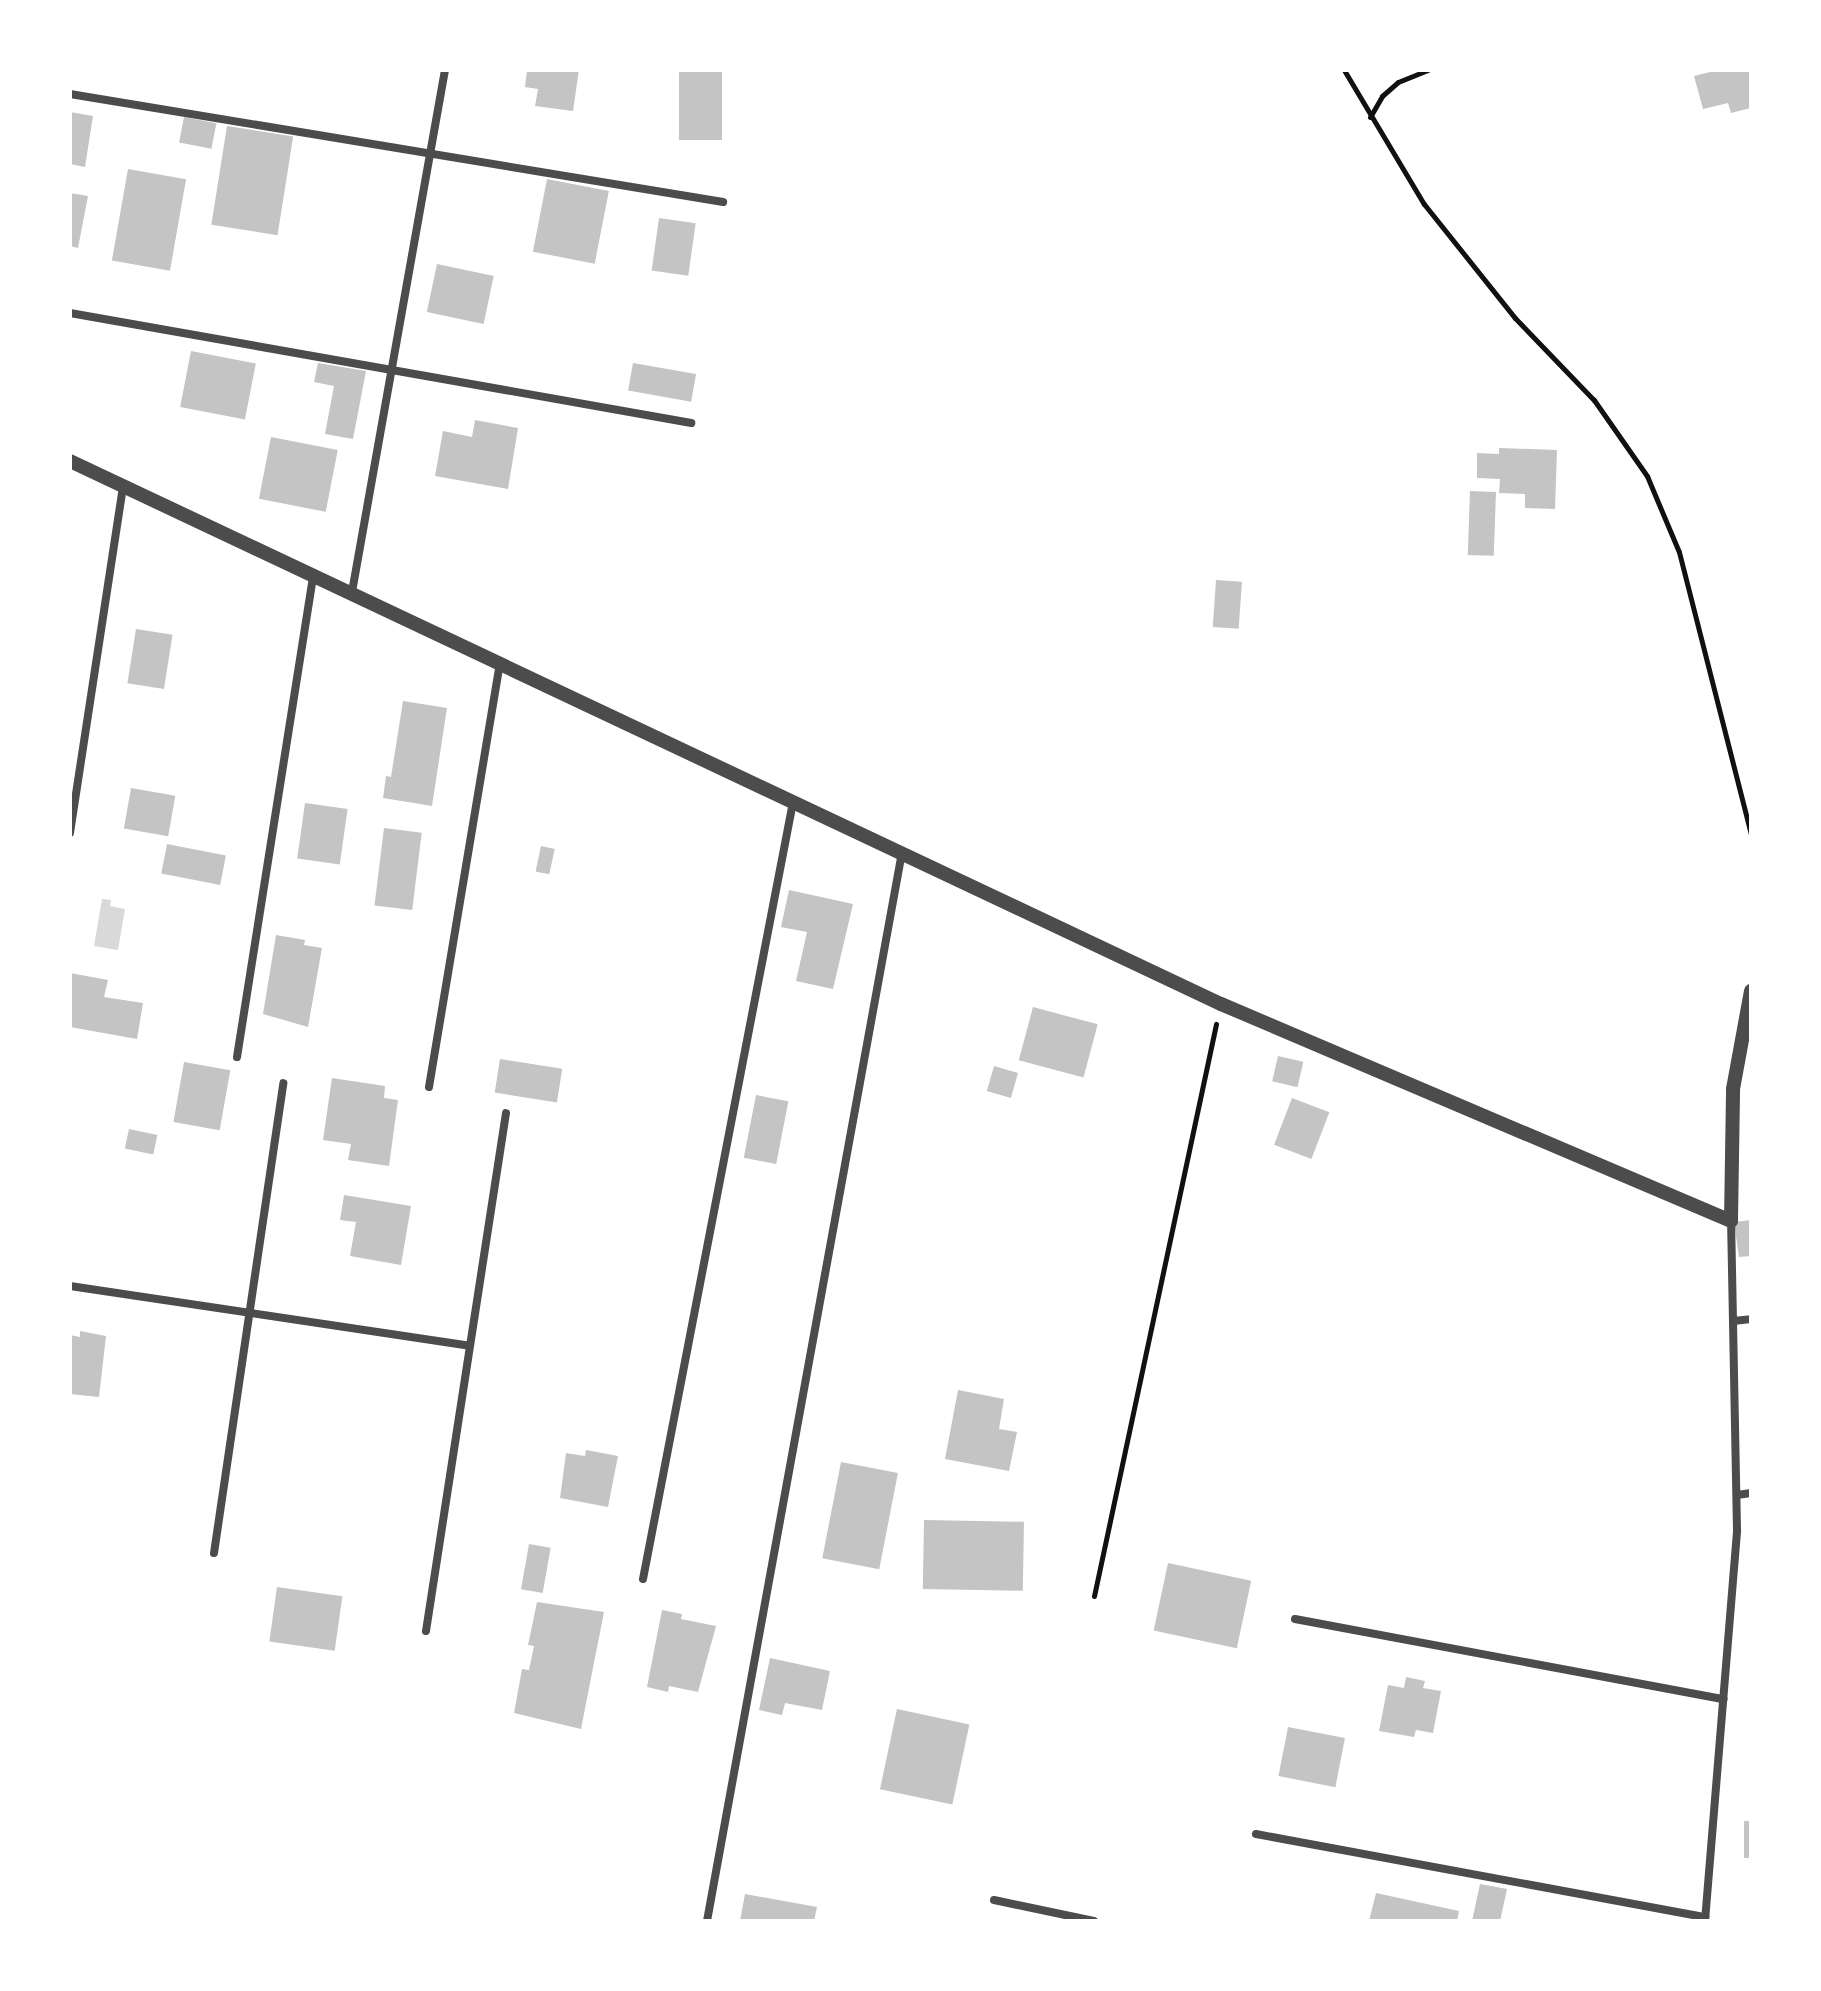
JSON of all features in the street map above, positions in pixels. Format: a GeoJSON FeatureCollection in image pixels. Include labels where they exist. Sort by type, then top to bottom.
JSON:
{"type":"FeatureCollection","features":[{"type":"Feature","properties":{"kind":"street"},"geometry":{"type":"LineString","coordinates":[[352,592],[445,70]]}},
{"type":"Feature","properties":{"kind":"street"},"geometry":{"type":"LineString","coordinates":[[70,94],[723,202]]}},
{"type":"Feature","properties":{"kind":"street"},"geometry":{"type":"LineString","coordinates":[[70,313],[691,423]]}},
{"type":"Feature","properties":{"kind":"street"},"geometry":{"type":"LineString","coordinates":[[70,461],[1221,1004],[1731,1221]]}},
{"type":"Feature","properties":{"kind":"street"},"geometry":{"type":"LineString","coordinates":[[70,833],[123,485]]}},
{"type":"Feature","properties":{"kind":"street"},"geometry":{"type":"LineString","coordinates":[[237,1057],[313,574]]}},
{"type":"Feature","properties":{"kind":"street"},"geometry":{"type":"LineString","coordinates":[[429,1087],[500,663]]}},
{"type":"Feature","properties":{"kind":"street"},"geometry":{"type":"LineString","coordinates":[[643,1579],[793,801]]}},
{"type":"Feature","properties":{"kind":"street"},"geometry":{"type":"LineString","coordinates":[[707,1921],[902,852]]}},
{"type":"Feature","properties":{"kind":"street"},"geometry":{"type":"LineString","coordinates":[[1256,1834],[1705,1919],[1737,1495],[1731,1221],[1733,1089],[1751,991]]}},
{"type":"Feature","properties":{"kind":"street"},"geometry":{"type":"LineString","coordinates":[[214,1553],[283,1083]]}},
{"type":"Feature","properties":{"kind":"street"},"geometry":{"type":"LineString","coordinates":[[426,1631],[506,1113]]}},
{"type":"Feature","properties":{"kind":"street"},"geometry":{"type":"LineString","coordinates":[[70,1286],[470,1346]]}},
{"type":"Feature","properties":{"kind":"street"},"geometry":{"type":"LineString","coordinates":[[1733,1321],[1751,1319]]}},
{"type":"Feature","properties":{"kind":"street"},"geometry":{"type":"LineString","coordinates":[[1737,1495],[1751,1493]]}},
{"type":"Feature","properties":{"kind":"street"},"geometry":{"type":"LineString","coordinates":[[1295,1619],[1724,1699]]}},
{"type":"Feature","properties":{"kind":"street"},"geometry":{"type":"LineString","coordinates":[[994,1900],[1094,1921]]}},
{"type":"Feature","properties":{"kind":"path"},"geometry":{"type":"LineString","coordinates":[[1344,70],[1424,204],[1515,318],[1594,400],[1647,476],[1679,552],[1751,835]]}},
{"type":"Feature","properties":{"kind":"path"},"geometry":{"type":"LineString","coordinates":[[1370,117],[1382,96],[1398,82],[1428,70]]}},
{"type":"Feature","properties":{"kind":"path"},"geometry":{"type":"LineString","coordinates":[[1094,1596],[1221,1004]]}},
{"type":"Feature","properties":{"kind":"shaded area"},"geometry":{"type":"Polygon","coordinates":[[[102,899],[111,900],[110,906],[125,909],[118,950],[94,946],[102,899]]]}},
{"type":"Feature","properties":{"kind":"building"},"geometry":{"type":"Polygon","coordinates":[[[527,70],[579,70],[573,111],[535,106],[538,89],[525,87],[527,70]]]}},
{"type":"Feature","properties":{"kind":"building"},"geometry":{"type":"Polygon","coordinates":[[[679,70],[722,70],[722,140],[679,140],[679,70]]]}},
{"type":"Feature","properties":{"kind":"building"},"geometry":{"type":"Polygon","coordinates":[[[1718,70],[1751,70],[1751,108],[1731,113],[1728,103],[1703,109],[1694,76],[1718,70]]]}},
{"type":"Feature","properties":{"kind":"building"},"geometry":{"type":"Polygon","coordinates":[[[70,112],[93,116],[85,167],[70,164],[70,112]]]}},
{"type":"Feature","properties":{"kind":"building"},"geometry":{"type":"Polygon","coordinates":[[[184,117],[216,123],[211,149],[179,143],[184,117]]]}},
{"type":"Feature","properties":{"kind":"building"},"geometry":{"type":"Polygon","coordinates":[[[227,126],[293,136],[278,235],[211,225],[227,126]]]}},
{"type":"Feature","properties":{"kind":"building"},"geometry":{"type":"Polygon","coordinates":[[[128,169],[186,179],[170,271],[112,261],[128,169]]]}},
{"type":"Feature","properties":{"kind":"building"},"geometry":{"type":"Polygon","coordinates":[[[547,179],[609,191],[595,264],[533,252],[547,179]]]}},
{"type":"Feature","properties":{"kind":"building"},"geometry":{"type":"Polygon","coordinates":[[[70,193],[88,196],[78,248],[70,246],[70,193]]]}},
{"type":"Feature","properties":{"kind":"building"},"geometry":{"type":"Polygon","coordinates":[[[659,218],[696,223],[688,276],[652,270],[659,218]]]}},
{"type":"Feature","properties":{"kind":"building"},"geometry":{"type":"Polygon","coordinates":[[[437,264],[494,276],[484,324],[427,312],[437,264]]]}},
{"type":"Feature","properties":{"kind":"building"},"geometry":{"type":"Polygon","coordinates":[[[191,351],[256,364],[245,420],[180,407],[191,351]]]}},
{"type":"Feature","properties":{"kind":"building"},"geometry":{"type":"Polygon","coordinates":[[[318,363],[366,371],[353,439],[325,434],[334,386],[314,382],[318,363]]]}},
{"type":"Feature","properties":{"kind":"building"},"geometry":{"type":"Polygon","coordinates":[[[633,363],[696,374],[691,402],[628,391],[633,363]]]}},
{"type":"Feature","properties":{"kind":"building"},"geometry":{"type":"Polygon","coordinates":[[[475,420],[518,428],[508,489],[435,476],[443,431],[472,437],[475,420]]]}},
{"type":"Feature","properties":{"kind":"building"},"geometry":{"type":"Polygon","coordinates":[[[271,437],[338,450],[326,512],[259,499],[271,437]]]}},
{"type":"Feature","properties":{"kind":"building"},"geometry":{"type":"Polygon","coordinates":[[[1499,448],[1557,450],[1555,509],[1525,508],[1525,494],[1499,493],[1500,479],[1477,478],[1477,453],[1499,454],[1499,448]]]}},
{"type":"Feature","properties":{"kind":"building"},"geometry":{"type":"Polygon","coordinates":[[[1470,491],[1496,492],[1494,556],[1468,555],[1470,491]]]}},
{"type":"Feature","properties":{"kind":"building"},"geometry":{"type":"Polygon","coordinates":[[[1216,580],[1242,582],[1239,629],[1213,627],[1216,580]]]}},
{"type":"Feature","properties":{"kind":"building"},"geometry":{"type":"Polygon","coordinates":[[[136,629],[173,635],[164,689],[127,683],[136,629]]]}},
{"type":"Feature","properties":{"kind":"building"},"geometry":{"type":"Polygon","coordinates":[[[403,701],[447,708],[432,806],[383,798],[386,776],[391,777],[403,701]]]}},
{"type":"Feature","properties":{"kind":"building"},"geometry":{"type":"Polygon","coordinates":[[[131,788],[175,796],[168,836],[124,828],[131,788]]]}},
{"type":"Feature","properties":{"kind":"building"},"geometry":{"type":"Polygon","coordinates":[[[305,803],[348,809],[340,864],[297,858],[305,803]]]}},
{"type":"Feature","properties":{"kind":"building"},"geometry":{"type":"Polygon","coordinates":[[[384,828],[422,833],[412,910],[374,905],[384,828]]]}},
{"type":"Feature","properties":{"kind":"building"},"geometry":{"type":"Polygon","coordinates":[[[167,844],[226,855],[220,885],[161,873],[167,844]]]}},
{"type":"Feature","properties":{"kind":"building"},"geometry":{"type":"Polygon","coordinates":[[[541,846],[555,849],[549,874],[536,871],[541,846]]]}},
{"type":"Feature","properties":{"kind":"building"},"geometry":{"type":"Polygon","coordinates":[[[789,890],[853,904],[833,989],[796,981],[807,932],[781,927],[789,890]]]}},
{"type":"Feature","properties":{"kind":"building"},"geometry":{"type":"Polygon","coordinates":[[[276,935],[305,940],[304,945],[322,948],[308,1027],[263,1014],[276,935]]]}},
{"type":"Feature","properties":{"kind":"building"},"geometry":{"type":"Polygon","coordinates":[[[70,973],[108,980],[104,997],[143,1003],[137,1039],[70,1027],[70,973]]]}},
{"type":"Feature","properties":{"kind":"building"},"geometry":{"type":"Polygon","coordinates":[[[1033,1007],[1098,1024],[1083,1077],[1019,1060],[1033,1007]]]}},
{"type":"Feature","properties":{"kind":"building"},"geometry":{"type":"Polygon","coordinates":[[[1278,1056],[1303,1062],[1297,1087],[1272,1081],[1278,1056]]]}},
{"type":"Feature","properties":{"kind":"building"},"geometry":{"type":"Polygon","coordinates":[[[500,1059],[562,1069],[557,1102],[495,1093],[500,1059]]]}},
{"type":"Feature","properties":{"kind":"building"},"geometry":{"type":"Polygon","coordinates":[[[184,1062],[230,1070],[220,1130],[173,1122],[184,1062]]]}},
{"type":"Feature","properties":{"kind":"building"},"geometry":{"type":"Polygon","coordinates":[[[994,1066],[1018,1073],[1011,1098],[987,1091],[994,1066]]]}},
{"type":"Feature","properties":{"kind":"building"},"geometry":{"type":"Polygon","coordinates":[[[332,1078],[385,1086],[384,1098],[398,1100],[389,1166],[348,1160],[351,1144],[323,1140],[332,1078]]]}},
{"type":"Feature","properties":{"kind":"building"},"geometry":{"type":"Polygon","coordinates":[[[756,1095],[788,1101],[776,1164],[744,1158],[756,1095]]]}},
{"type":"Feature","properties":{"kind":"building"},"geometry":{"type":"Polygon","coordinates":[[[1292,1098],[1329,1112],[1311,1159],[1274,1145],[1292,1098]]]}},
{"type":"Feature","properties":{"kind":"building"},"geometry":{"type":"Polygon","coordinates":[[[129,1129],[157,1135],[153,1155],[125,1149],[129,1129]]]}},
{"type":"Feature","properties":{"kind":"building"},"geometry":{"type":"Polygon","coordinates":[[[344,1195],[411,1206],[401,1265],[350,1256],[356,1222],[340,1220],[344,1195]]]}},
{"type":"Feature","properties":{"kind":"building"},"geometry":{"type":"Polygon","coordinates":[[[1751,1220],[1751,1256],[1739,1257],[1734,1222],[1751,1220]]]}},
{"type":"Feature","properties":{"kind":"building"},"geometry":{"type":"Polygon","coordinates":[[[80,1331],[106,1336],[99,1397],[70,1394],[70,1335],[80,1337],[80,1331]]]}},
{"type":"Feature","properties":{"kind":"building"},"geometry":{"type":"Polygon","coordinates":[[[958,1390],[1004,1399],[999,1429],[1017,1432],[1009,1471],[945,1459],[958,1390]]]}},
{"type":"Feature","properties":{"kind":"building"},"geometry":{"type":"Polygon","coordinates":[[[586,1450],[618,1456],[608,1507],[560,1498],[566,1453],[585,1456],[586,1450]]]}},
{"type":"Feature","properties":{"kind":"building"},"geometry":{"type":"Polygon","coordinates":[[[841,1462],[898,1473],[879,1569],[822,1558],[841,1462]]]}},
{"type":"Feature","properties":{"kind":"building"},"geometry":{"type":"Polygon","coordinates":[[[924,1520],[1024,1522],[1023,1591],[923,1589],[924,1520]]]}},
{"type":"Feature","properties":{"kind":"building"},"geometry":{"type":"Polygon","coordinates":[[[529,1544],[551,1548],[543,1593],[521,1589],[529,1544]]]}},
{"type":"Feature","properties":{"kind":"building"},"geometry":{"type":"Polygon","coordinates":[[[1168,1563],[1251,1581],[1237,1648],[1154,1630],[1168,1563]]]}},
{"type":"Feature","properties":{"kind":"building"},"geometry":{"type":"Polygon","coordinates":[[[277,1587],[342,1596],[335,1651],[269,1641],[277,1587]]]}},
{"type":"Feature","properties":{"kind":"building"},"geometry":{"type":"Polygon","coordinates":[[[537,1602],[604,1612],[581,1729],[514,1713],[522,1669],[529,1670],[534,1646],[528,1645],[537,1602]]]}},
{"type":"Feature","properties":{"kind":"building"},"geometry":{"type":"Polygon","coordinates":[[[662,1610],[682,1614],[681,1619],[716,1626],[698,1692],[669,1686],[668,1692],[647,1687],[662,1610]]]}},
{"type":"Feature","properties":{"kind":"building"},"geometry":{"type":"Polygon","coordinates":[[[770,1658],[830,1671],[822,1710],[785,1703],[782,1715],[759,1710],[770,1658]]]}},
{"type":"Feature","properties":{"kind":"building"},"geometry":{"type":"Polygon","coordinates":[[[1406,1677],[1425,1681],[1423,1688],[1441,1691],[1433,1733],[1416,1730],[1414,1737],[1379,1731],[1388,1685],[1404,1688],[1406,1677]]]}},
{"type":"Feature","properties":{"kind":"building"},"geometry":{"type":"Polygon","coordinates":[[[897,1709],[969,1724],[952,1805],[880,1789],[897,1709]]]}},
{"type":"Feature","properties":{"kind":"building"},"geometry":{"type":"Polygon","coordinates":[[[1288,1727],[1345,1738],[1335,1787],[1278,1776],[1288,1727]]]}},
{"type":"Feature","properties":{"kind":"building"},"geometry":{"type":"Polygon","coordinates":[[[1744,1821],[1751,1821],[1751,1858],[1744,1858],[1744,1821]]]}},
{"type":"Feature","properties":{"kind":"building"},"geometry":{"type":"Polygon","coordinates":[[[1480,1884],[1507,1889],[1500,1921],[1472,1921],[1480,1884]]]}},
{"type":"Feature","properties":{"kind":"building"},"geometry":{"type":"Polygon","coordinates":[[[1376,1893],[1459,1911],[1457,1921],[1369,1921],[1376,1893]]]}},
{"type":"Feature","properties":{"kind":"building"},"geometry":{"type":"Polygon","coordinates":[[[745,1894],[817,1907],[814,1921],[740,1921],[745,1894]]]}}]}
